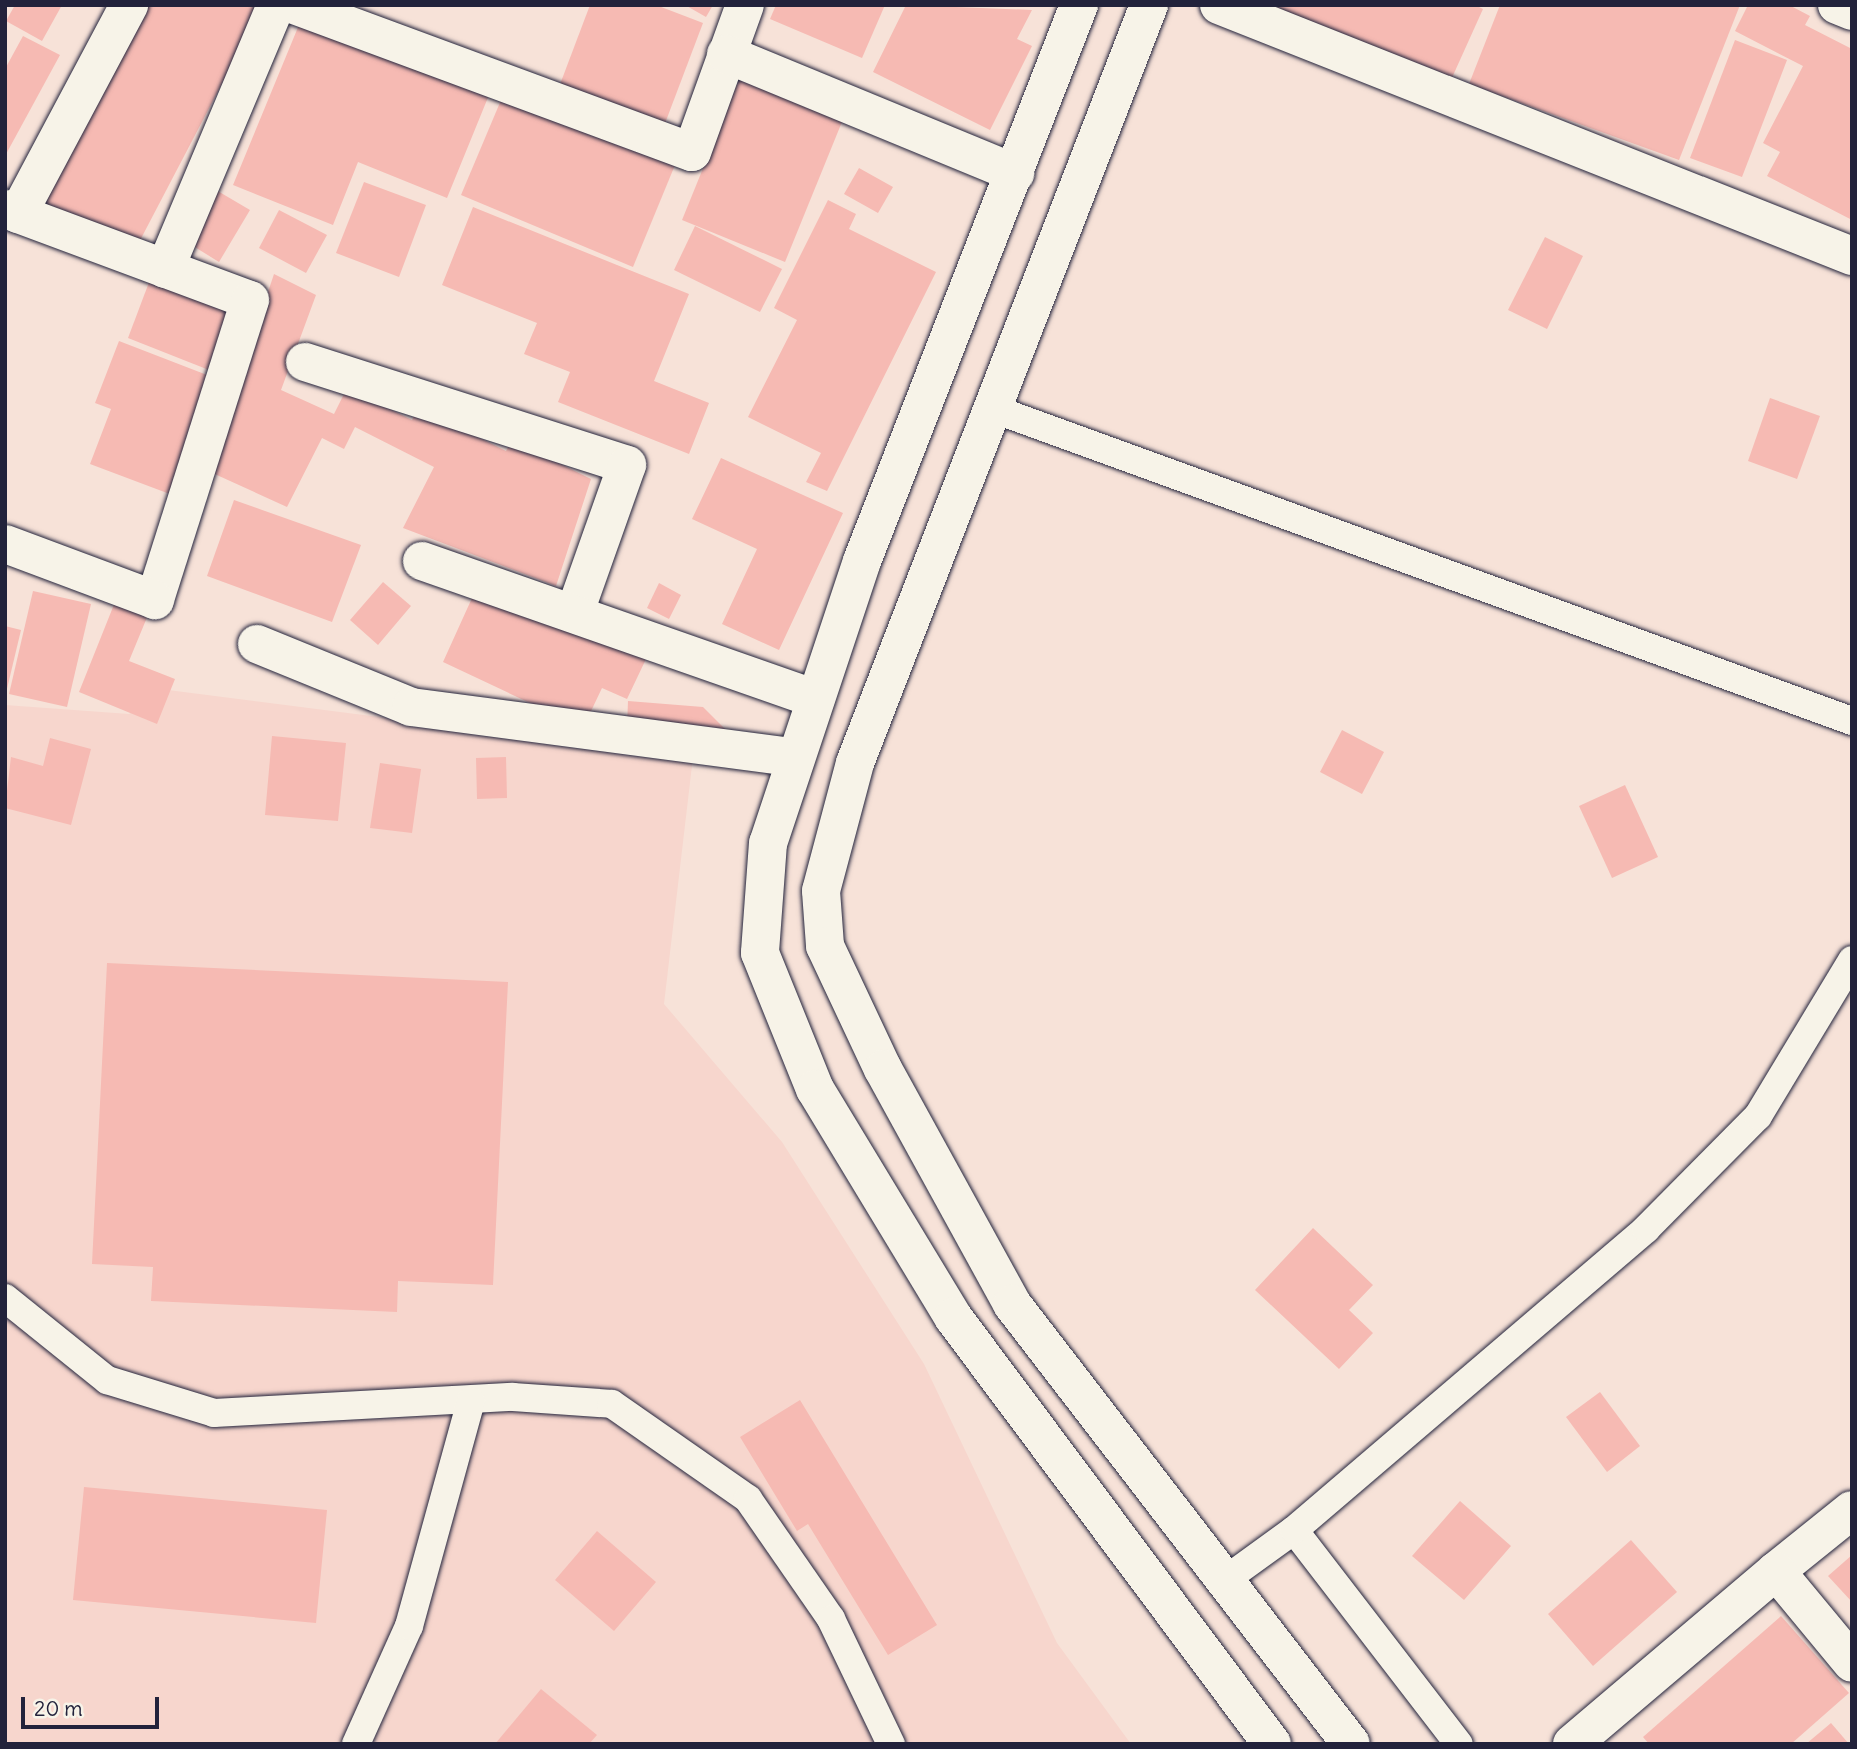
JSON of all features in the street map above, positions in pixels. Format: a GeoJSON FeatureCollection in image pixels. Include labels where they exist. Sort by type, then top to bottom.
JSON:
{"type":"FeatureCollection","features":[{"type":"Feature","properties":{"kind":"street"},"geometry":{"type":"LineString","coordinates":[[5,544],[155,600],[250,300],[12,212],[128,5]]}},
{"type":"Feature","properties":{"kind":"street"},"geometry":{"type":"LineString","coordinates":[[165,269],[276,5]]}},
{"type":"Feature","properties":{"kind":"street"},"geometry":{"type":"LineString","coordinates":[[294,5],[692,152],[745,5]]}},
{"type":"Feature","properties":{"kind":"street"},"geometry":{"type":"LineString","coordinates":[[1079,5],[862,561],[768,844],[760,953],[815,1089],[953,1317],[1272,1744]]}},
{"type":"Feature","properties":{"kind":"street"},"geometry":{"type":"LineString","coordinates":[[1149,5],[855,763],[821,891],[825,946],[883,1069],[1012,1304],[1351,1744]]}},
{"type":"Feature","properties":{"kind":"street"},"geometry":{"type":"LineString","coordinates":[[1219,5],[1852,257]]}},
{"type":"Feature","properties":{"kind":"street"},"geometry":{"type":"LineString","coordinates":[[1837,5],[1852,11]]}},
{"type":"Feature","properties":{"kind":"street"},"geometry":{"type":"LineString","coordinates":[[726,54],[1015,173]]}},
{"type":"Feature","properties":{"kind":"street"},"geometry":{"type":"LineString","coordinates":[[305,362],[626,465],[575,612]]}},
{"type":"Feature","properties":{"kind":"street"},"geometry":{"type":"LineString","coordinates":[[422,561],[575,612],[816,699]]}},
{"type":"Feature","properties":{"kind":"street"},"geometry":{"type":"LineString","coordinates":[[257,644],[411,707],[796,758]]}},
{"type":"Feature","properties":{"kind":"street"},"geometry":{"type":"LineString","coordinates":[[1572,1744],[1852,1510]]}},
{"type":"Feature","properties":{"kind":"street"},"geometry":{"type":"LineString","coordinates":[[1776,1571],[1852,1663]]}},
{"type":"Feature","properties":{"kind":"lane"},"geometry":{"type":"LineString","coordinates":[[991,408],[1852,721]]}},
{"type":"Feature","properties":{"kind":"lane"},"geometry":{"type":"LineString","coordinates":[[1225,1580],[1294,1530],[1646,1229],[1758,1116],[1852,960]]}},
{"type":"Feature","properties":{"kind":"lane"},"geometry":{"type":"LineString","coordinates":[[5,1298],[107,1380],[214,1413],[471,1401],[612,1404],[748,1499],[831,1619],[891,1744]]}},
{"type":"Feature","properties":{"kind":"lane"},"geometry":{"type":"LineString","coordinates":[[356,1744],[409,1626],[471,1401]]}},
{"type":"Feature","properties":{"kind":"lane"},"geometry":{"type":"LineString","coordinates":[[1294,1530],[1459,1744]]}},
{"type":"Feature","properties":{"kind":"shaded area"},"geometry":{"type":"Polygon","coordinates":[[[168,690],[693,757],[664,1004],[782,1142],[924,1364],[1057,1643],[1131,1744],[5,1744],[5,705],[129,714],[168,690]]]}},
{"type":"Feature","properties":{"kind":"building"},"geometry":{"type":"Polygon","coordinates":[[[15,5],[62,5],[42,41],[6,21],[15,5]]]}},
{"type":"Feature","properties":{"kind":"building"},"geometry":{"type":"Polygon","coordinates":[[[142,5],[263,5],[135,250],[40,201],[142,5]]]}},
{"type":"Feature","properties":{"kind":"building"},"geometry":{"type":"Polygon","coordinates":[[[590,5],[656,5],[703,23],[664,126],[559,87],[590,5]]]}},
{"type":"Feature","properties":{"kind":"building"},"geometry":{"type":"Polygon","coordinates":[[[685,5],[713,5],[706,17],[685,5]]]}},
{"type":"Feature","properties":{"kind":"building"},"geometry":{"type":"Polygon","coordinates":[[[776,5],[885,5],[862,58],[770,19],[776,5]]]}},
{"type":"Feature","properties":{"kind":"building"},"geometry":{"type":"Polygon","coordinates":[[[906,5],[1032,10],[1017,39],[1032,46],[990,130],[873,72],[906,5]]]}},
{"type":"Feature","properties":{"kind":"building"},"geometry":{"type":"Polygon","coordinates":[[[1257,5],[1475,5],[1483,9],[1446,91],[1257,5]]]}},
{"type":"Feature","properties":{"kind":"building"},"geometry":{"type":"Polygon","coordinates":[[[1500,5],[1740,5],[1679,160],[1469,84],[1500,5]]]}},
{"type":"Feature","properties":{"kind":"building"},"geometry":{"type":"Polygon","coordinates":[[[1748,5],[1789,5],[1810,16],[1805,25],[1852,49],[1852,220],[1767,176],[1780,152],[1763,143],[1803,66],[1735,31],[1748,5]]]}},
{"type":"Feature","properties":{"kind":"building"},"geometry":{"type":"Polygon","coordinates":[[[301,20],[489,95],[447,198],[358,162],[333,225],[233,185],[301,20]]]}},
{"type":"Feature","properties":{"kind":"building"},"geometry":{"type":"Polygon","coordinates":[[[23,36],[60,55],[5,156],[5,69],[23,36]]]}},
{"type":"Feature","properties":{"kind":"building"},"geometry":{"type":"Polygon","coordinates":[[[1735,40],[1787,60],[1742,177],[1690,158],[1735,40]]]}},
{"type":"Feature","properties":{"kind":"building"},"geometry":{"type":"Polygon","coordinates":[[[743,70],[846,112],[785,262],[682,220],[743,70]]]}},
{"type":"Feature","properties":{"kind":"building"},"geometry":{"type":"Polygon","coordinates":[[[504,93],[675,165],[633,267],[461,195],[504,93]]]}},
{"type":"Feature","properties":{"kind":"building"},"geometry":{"type":"Polygon","coordinates":[[[859,168],[893,187],[878,213],[844,194],[859,168]]]}},
{"type":"Feature","properties":{"kind":"building"},"geometry":{"type":"Polygon","coordinates":[[[364,182],[426,205],[399,277],[336,253],[364,182]]]}},
{"type":"Feature","properties":{"kind":"building"},"geometry":{"type":"Polygon","coordinates":[[[216,190],[250,210],[219,262],[185,241],[216,190]]]}},
{"type":"Feature","properties":{"kind":"building"},"geometry":{"type":"Polygon","coordinates":[[[828,200],[856,214],[849,229],[936,272],[827,491],[806,482],[821,453],[748,417],[797,320],[774,308],[828,200]]]}},
{"type":"Feature","properties":{"kind":"building"},"geometry":{"type":"Polygon","coordinates":[[[473,207],[689,294],[654,381],[709,403],[689,454],[558,402],[570,372],[524,354],[537,323],[442,285],[473,207]]]}},
{"type":"Feature","properties":{"kind":"building"},"geometry":{"type":"Polygon","coordinates":[[[279,210],[327,235],[306,273],[259,248],[279,210]]]}},
{"type":"Feature","properties":{"kind":"building"},"geometry":{"type":"Polygon","coordinates":[[[695,226],[782,269],[760,312],[674,270],[695,226]]]}},
{"type":"Feature","properties":{"kind":"building"},"geometry":{"type":"Polygon","coordinates":[[[1545,237],[1583,256],[1547,329],[1508,310],[1545,237]]]}},
{"type":"Feature","properties":{"kind":"building"},"geometry":{"type":"Polygon","coordinates":[[[274,274],[316,295],[281,390],[334,414],[347,388],[412,420],[418,407],[506,451],[512,440],[591,479],[556,586],[403,528],[434,467],[355,427],[344,449],[322,438],[287,507],[208,471],[274,274]]]}},
{"type":"Feature","properties":{"kind":"building"},"geometry":{"type":"Polygon","coordinates":[[[151,277],[239,311],[214,372],[128,338],[151,277]]]}},
{"type":"Feature","properties":{"kind":"building"},"geometry":{"type":"Polygon","coordinates":[[[119,341],[220,380],[175,496],[90,464],[111,409],[95,403],[119,341]]]}},
{"type":"Feature","properties":{"kind":"building"},"geometry":{"type":"Polygon","coordinates":[[[1770,398],[1820,416],[1797,479],[1748,461],[1770,398]]]}},
{"type":"Feature","properties":{"kind":"building"},"geometry":{"type":"Polygon","coordinates":[[[721,458],[843,513],[779,650],[722,624],[757,549],[692,519],[721,458]]]}},
{"type":"Feature","properties":{"kind":"building"},"geometry":{"type":"Polygon","coordinates":[[[234,500],[361,545],[332,622],[207,576],[234,500]]]}},
{"type":"Feature","properties":{"kind":"building"},"geometry":{"type":"Polygon","coordinates":[[[383,582],[411,606],[378,645],[350,620],[383,582]]]}},
{"type":"Feature","properties":{"kind":"building"},"geometry":{"type":"Polygon","coordinates":[[[659,583],[681,595],[669,619],[647,608],[659,583]]]}},
{"type":"Feature","properties":{"kind":"building"},"geometry":{"type":"Polygon","coordinates":[[[477,587],[646,659],[627,699],[602,688],[583,728],[443,662],[477,587]]]}},
{"type":"Feature","properties":{"kind":"building"},"geometry":{"type":"Polygon","coordinates":[[[33,591],[91,604],[67,707],[9,694],[33,591]]]}},
{"type":"Feature","properties":{"kind":"building"},"geometry":{"type":"Polygon","coordinates":[[[115,602],[148,615],[129,661],[175,679],[157,724],[79,692],[115,602]]]}},
{"type":"Feature","properties":{"kind":"building"},"geometry":{"type":"Polygon","coordinates":[[[5,626],[21,630],[6,693],[5,692],[5,626]]]}},
{"type":"Feature","properties":{"kind":"building"},"geometry":{"type":"Polygon","coordinates":[[[628,701],[703,707],[731,735],[627,727],[628,701]]]}},
{"type":"Feature","properties":{"kind":"building"},"geometry":{"type":"Polygon","coordinates":[[[1342,730],[1384,752],[1362,794],[1320,772],[1342,730]]]}},
{"type":"Feature","properties":{"kind":"building"},"geometry":{"type":"Polygon","coordinates":[[[272,736],[346,743],[338,821],[265,815],[272,736]]]}},
{"type":"Feature","properties":{"kind":"building"},"geometry":{"type":"Polygon","coordinates":[[[50,738],[91,749],[71,825],[5,808],[11,757],[43,766],[50,738]]]}},
{"type":"Feature","properties":{"kind":"building"},"geometry":{"type":"Polygon","coordinates":[[[506,757],[507,798],[477,799],[476,758],[506,757]]]}},
{"type":"Feature","properties":{"kind":"building"},"geometry":{"type":"Polygon","coordinates":[[[380,763],[421,769],[412,833],[370,828],[380,763]]]}},
{"type":"Feature","properties":{"kind":"building"},"geometry":{"type":"Polygon","coordinates":[[[1625,785],[1658,857],[1612,878],[1579,806],[1625,785]]]}},
{"type":"Feature","properties":{"kind":"building"},"geometry":{"type":"Polygon","coordinates":[[[107,963],[508,982],[493,1285],[398,1281],[397,1312],[151,1301],[153,1267],[92,1264],[107,963]]]}},
{"type":"Feature","properties":{"kind":"building"},"geometry":{"type":"Polygon","coordinates":[[[1313,1228],[1373,1285],[1349,1310],[1373,1333],[1339,1369],[1255,1290],[1313,1228]]]}},
{"type":"Feature","properties":{"kind":"building"},"geometry":{"type":"Polygon","coordinates":[[[1600,1392],[1640,1446],[1607,1472],[1566,1417],[1600,1392]]]}},
{"type":"Feature","properties":{"kind":"building"},"geometry":{"type":"Polygon","coordinates":[[[800,1400],[937,1625],[888,1655],[808,1524],[797,1531],[740,1437],[800,1400]]]}},
{"type":"Feature","properties":{"kind":"building"},"geometry":{"type":"Polygon","coordinates":[[[84,1487],[327,1510],[316,1623],[73,1600],[84,1487]]]}},
{"type":"Feature","properties":{"kind":"building"},"geometry":{"type":"Polygon","coordinates":[[[1460,1501],[1511,1546],[1464,1600],[1412,1556],[1460,1501]]]}},
{"type":"Feature","properties":{"kind":"building"},"geometry":{"type":"Polygon","coordinates":[[[597,1531],[656,1582],[614,1631],[555,1580],[597,1531]]]}},
{"type":"Feature","properties":{"kind":"building"},"geometry":{"type":"Polygon","coordinates":[[[1631,1540],[1677,1592],[1593,1666],[1548,1614],[1631,1540]]]}},
{"type":"Feature","properties":{"kind":"building"},"geometry":{"type":"Polygon","coordinates":[[[1852,1555],[1852,1602],[1828,1576],[1852,1555]]]}},
{"type":"Feature","properties":{"kind":"building"},"geometry":{"type":"Polygon","coordinates":[[[1781,1616],[1849,1693],[1791,1744],[1649,1744],[1643,1737],[1781,1616]]]}},
{"type":"Feature","properties":{"kind":"building"},"geometry":{"type":"Polygon","coordinates":[[[541,1689],[597,1735],[589,1744],[495,1744],[541,1689]]]}},
{"type":"Feature","properties":{"kind":"building"},"geometry":{"type":"Polygon","coordinates":[[[1831,1723],[1849,1744],[1806,1744],[1831,1723]]]}}]}
